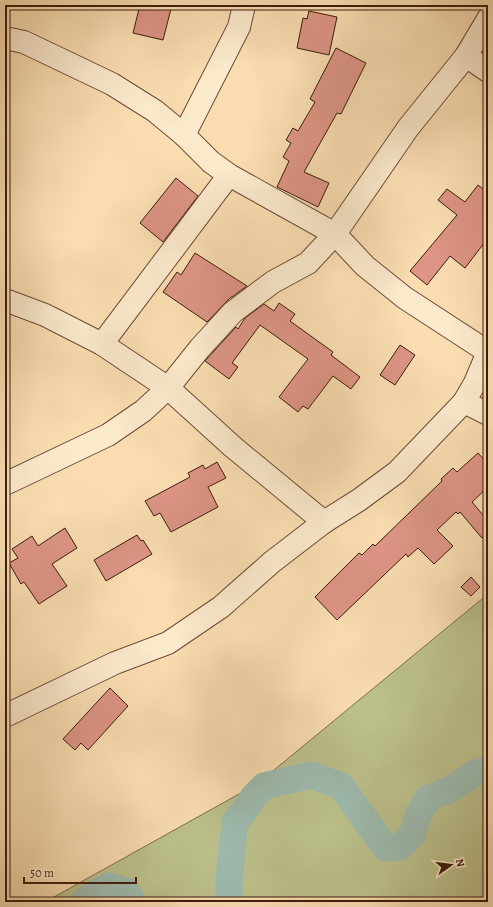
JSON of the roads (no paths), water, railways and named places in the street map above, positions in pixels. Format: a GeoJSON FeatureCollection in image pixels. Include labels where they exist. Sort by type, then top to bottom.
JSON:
{"type":"FeatureCollection","features":[{"type":"Feature","properties":{"kind":"street"},"geometry":{"type":"LineString","coordinates":[[184,135],[238,27],[244,5]]}},
{"type":"Feature","properties":{"kind":"street"},"geometry":{"type":"LineString","coordinates":[[5,484],[108,435],[143,411],[168,388],[200,348],[233,312],[273,282],[308,263],[335,234],[408,128],[466,56],[488,20]]}},
{"type":"Feature","properties":{"kind":"street"},"geometry":{"type":"LineString","coordinates":[[5,38],[24,42],[112,84],[155,111],[184,135],[210,162],[229,175],[335,234],[366,266],[405,298],[488,352],[475,383],[464,402],[396,472],[359,500],[324,522],[272,562],[221,607],[168,643],[116,662],[5,716]]}},
{"type":"Feature","properties":{"kind":"street"},"geometry":{"type":"LineString","coordinates":[[466,56],[488,71]]}},
{"type":"Feature","properties":{"kind":"street"},"geometry":{"type":"LineString","coordinates":[[102,344],[229,175]]}},
{"type":"Feature","properties":{"kind":"street"},"geometry":{"type":"LineString","coordinates":[[5,300],[45,315],[102,344],[168,388],[233,447],[324,522]]}},
{"type":"Feature","properties":{"kind":"street"},"geometry":{"type":"LineString","coordinates":[[464,402],[488,414]]}},
{"type":"Feature","properties":{"kind":"waterway"},"geometry":{"type":"LineString","coordinates":[[229,902],[229,878],[235,822],[254,796],[264,786],[311,775],[341,786],[386,848],[400,847],[413,833],[418,816],[427,799],[451,789],[475,773],[488,770]]}},
{"type":"Feature","properties":{"kind":"waterway"},"geometry":{"type":"LineString","coordinates":[[83,902],[109,886],[126,891],[133,902]]}}]}
